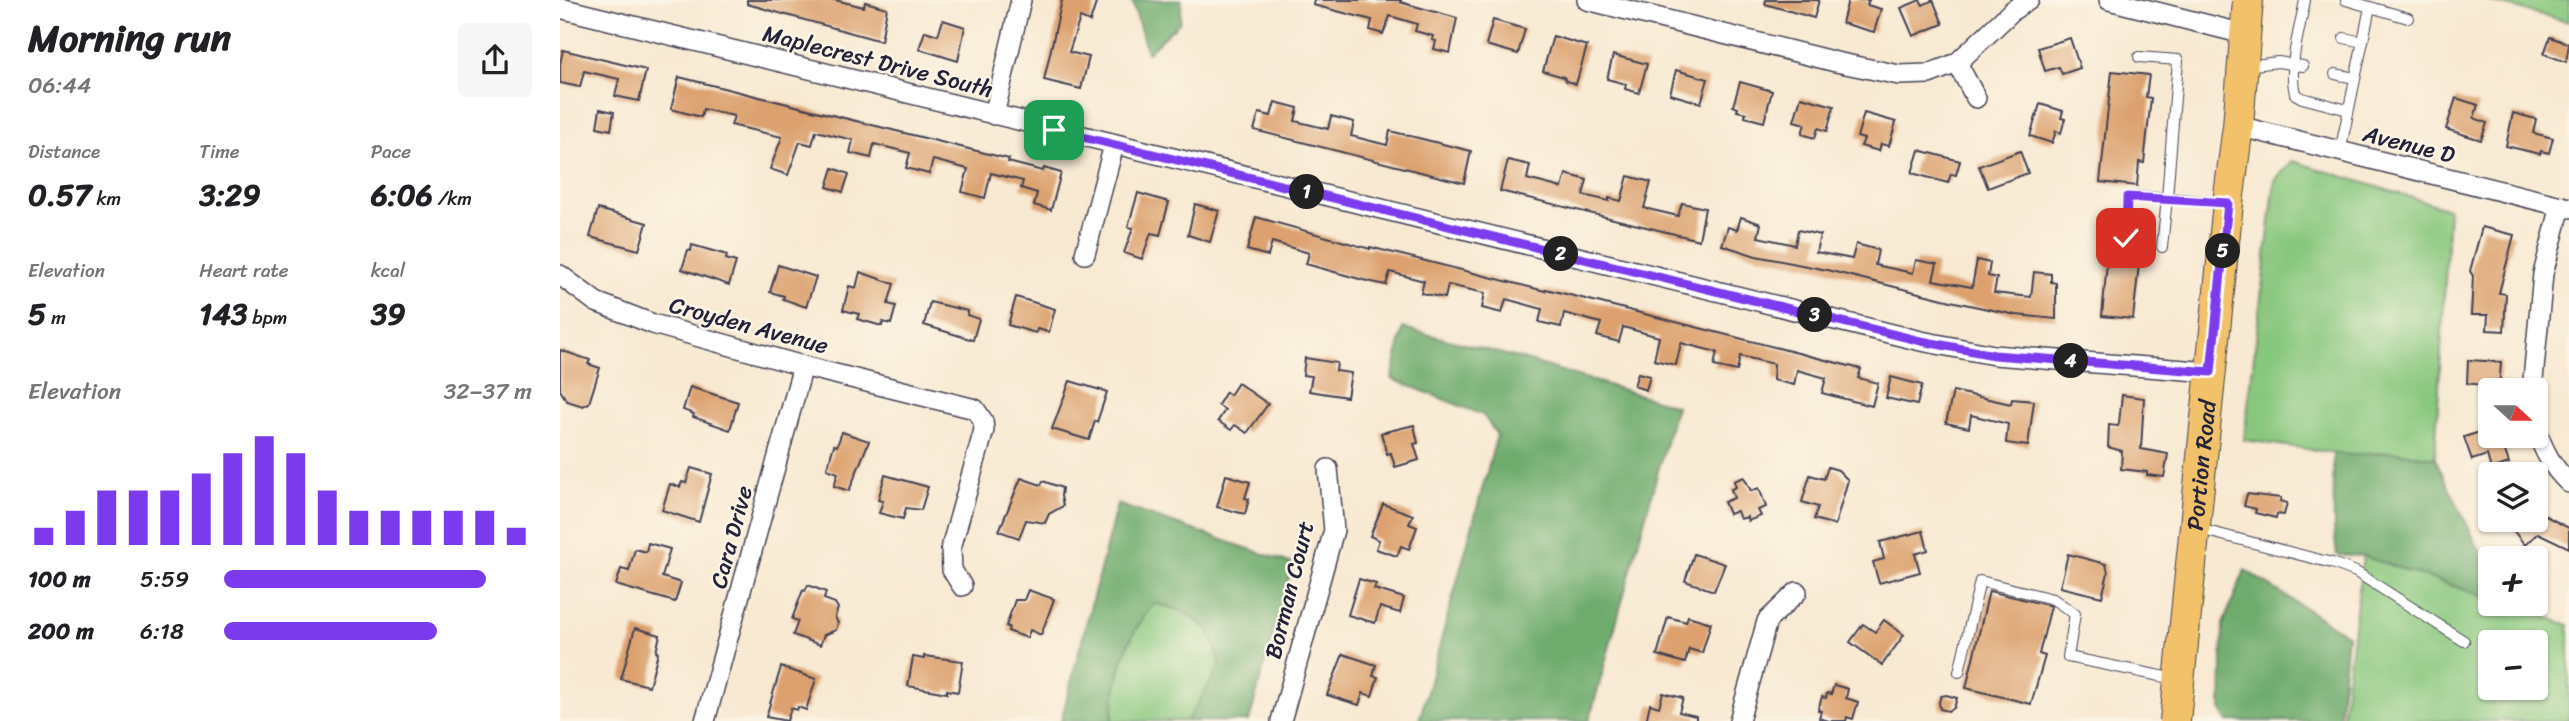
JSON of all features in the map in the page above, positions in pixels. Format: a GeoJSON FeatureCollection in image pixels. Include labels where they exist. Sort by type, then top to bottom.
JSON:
{"type":"FeatureCollection","features":[{"type":"Feature","properties":{"kind":"main road","name":"Portion Road"},"geometry":{"type":"LineString","coordinates":[[2175,721],[2238,126],[2248,0]]}},
{"type":"Feature","properties":{"kind":"street"},"geometry":{"type":"LineString","coordinates":[[994,115],[1021,0]]}},
{"type":"Feature","properties":{"kind":"street"},"geometry":{"type":"LineString","coordinates":[[1587,0],[1899,75],[1929,74],[1957,63],[2013,10],[2029,0]]}},
{"type":"Feature","properties":{"kind":"street"},"geometry":{"type":"LineString","coordinates":[[2109,0],[2244,34]]}},
{"type":"Feature","properties":{"kind":"street","name":"Maplecrest Drive South"},"geometry":{"type":"LineString","coordinates":[[560,8],[1921,341],[1994,355],[2211,372]]}},
{"type":"Feature","properties":{"kind":"street"},"geometry":{"type":"LineString","coordinates":[[1957,63],[1976,98]]}},
{"type":"Feature","properties":{"kind":"street","name":"Avenue D"},"geometry":{"type":"LineString","coordinates":[[2238,126],[2565,207]]}},
{"type":"Feature","properties":{"kind":"street"},"geometry":{"type":"LineString","coordinates":[[1085,254],[1114,145]]}},
{"type":"Feature","properties":{"kind":"street"},"geometry":{"type":"LineString","coordinates":[[2533,378],[2543,274],[2565,207]]}},
{"type":"Feature","properties":{"kind":"street","name":"Croyden Avenue"},"geometry":{"type":"LineString","coordinates":[[560,275],[596,302],[653,324],[803,366],[975,409],[983,421],[984,430],[951,548],[952,570],[962,586]]}},
{"type":"Feature","properties":{"kind":"street","name":"Cara Drive"},"geometry":{"type":"LineString","coordinates":[[705,721],[803,366]]}},
{"type":"Feature","properties":{"kind":"street"},"geometry":{"type":"LineString","coordinates":[[2543,448],[2556,470],[2569,483]]}},
{"type":"Feature","properties":{"kind":"street","name":"Borman Court"},"geometry":{"type":"LineString","coordinates":[[1281,721],[1334,530],[1328,469]]}},
{"type":"Feature","properties":{"kind":"street"},"geometry":{"type":"LineString","coordinates":[[1739,721],[1767,621],[1797,593]]}},
{"type":"Feature","properties":{"kind":"lane"},"geometry":{"type":"LineString","coordinates":[[2305,0],[2299,65],[2292,83],[2295,94],[2348,110]]}},
{"type":"Feature","properties":{"kind":"lane"},"geometry":{"type":"LineString","coordinates":[[2346,0],[2408,18]]}},
{"type":"Feature","properties":{"kind":"lane"},"geometry":{"type":"LineString","coordinates":[[2340,152],[2370,7]]}},
{"type":"Feature","properties":{"kind":"lane"},"geometry":{"type":"LineString","coordinates":[[2301,28],[2313,31]]}},
{"type":"Feature","properties":{"kind":"lane"},"geometry":{"type":"LineString","coordinates":[[2344,38],[2363,42]]}},
{"type":"Feature","properties":{"kind":"lane"},"geometry":{"type":"LineString","coordinates":[[2139,57],[2178,60],[2162,247]]}},
{"type":"Feature","properties":{"kind":"lane"},"geometry":{"type":"LineString","coordinates":[[2242,66],[2264,62],[2299,65]]}},
{"type":"Feature","properties":{"kind":"lane"},"geometry":{"type":"LineString","coordinates":[[2335,74],[2355,78]]}},
{"type":"Feature","properties":{"kind":"lane"},"geometry":{"type":"LineString","coordinates":[[2126,238],[2127,197],[2228,203]]}},
{"type":"Feature","properties":{"kind":"lane"},"geometry":{"type":"LineString","coordinates":[[2195,528],[2332,563],[2356,572],[2464,641]]}},
{"type":"Feature","properties":{"kind":"lane"},"geometry":{"type":"LineString","coordinates":[[1959,672],[1980,581],[2053,599],[2075,614],[2068,657],[2179,680]]}},
{"type":"Feature","properties":{"kind":"green space"},"geometry":{"type":"Polygon","coordinates":[[[1132,0],[1182,0],[1180,22],[1147,53],[1132,0]]]}},
{"type":"Feature","properties":{"kind":"green space"},"geometry":{"type":"Polygon","coordinates":[[[2484,0],[2569,0],[2569,22],[2484,0]]]}},
{"type":"Feature","properties":{"kind":"green space"},"geometry":{"type":"Polygon","coordinates":[[[2293,161],[2449,209],[2435,458],[2395,452],[2349,455],[2244,440],[2275,180],[2293,161]]]}},
{"type":"Feature","properties":{"kind":"green space"},"geometry":{"type":"Polygon","coordinates":[[[1403,328],[1522,359],[1676,406],[1589,721],[1419,721],[1497,435],[1483,415],[1392,379],[1403,328]]]}},
{"type":"Feature","properties":{"kind":"green space"},"geometry":{"type":"Polygon","coordinates":[[[2395,452],[2435,458],[2478,547],[2478,594],[2363,556],[2337,555],[2333,453],[2349,455],[2395,452]]]}},
{"type":"Feature","properties":{"kind":"green space"},"geometry":{"type":"Polygon","coordinates":[[[1117,504],[1293,564],[1249,721],[1187,721],[1221,665],[1208,629],[1183,611],[1154,603],[1135,630],[1123,658],[1112,721],[1061,721],[1117,504]]]}},
{"type":"Feature","properties":{"kind":"green space"},"geometry":{"type":"Polygon","coordinates":[[[2363,556],[2478,594],[2478,616],[2542,616],[2569,625],[2569,721],[2342,721],[2363,556]]]}},
{"type":"Feature","properties":{"kind":"green space"},"geometry":{"type":"Polygon","coordinates":[[[2245,570],[2347,635],[2339,721],[2228,721],[2221,710],[2223,624],[2245,570]]]}},
{"type":"Feature","properties":{"kind":"green space"},"geometry":{"type":"Polygon","coordinates":[[[1154,603],[1183,611],[1208,629],[1222,665],[1187,721],[1112,721],[1123,658],[1135,631],[1154,603]]]}},
{"type":"Feature","properties":{"kind":"building"},"geometry":{"type":"Polygon","coordinates":[[[747,0],[835,0],[864,7],[865,2],[887,8],[881,41],[747,4],[747,0]]]}},
{"type":"Feature","properties":{"kind":"building"},"geometry":{"type":"Polygon","coordinates":[[[1062,0],[1097,0],[1090,22],[1080,18],[1069,52],[1089,57],[1081,89],[1044,80],[1062,0]]]}},
{"type":"Feature","properties":{"kind":"building"},"geometry":{"type":"Polygon","coordinates":[[[1314,0],[1401,0],[1400,2],[1457,18],[1450,53],[1434,49],[1436,41],[1432,40],[1433,36],[1415,31],[1417,24],[1390,16],[1383,34],[1370,30],[1372,20],[1313,5],[1314,0]]]}},
{"type":"Feature","properties":{"kind":"building"},"geometry":{"type":"Polygon","coordinates":[[[1766,0],[1819,0],[1814,18],[1765,4],[1766,0]]]}},
{"type":"Feature","properties":{"kind":"building"},"geometry":{"type":"Polygon","coordinates":[[[1848,0],[1869,0],[1867,5],[1881,9],[1874,32],[1842,23],[1848,0]]]}},
{"type":"Feature","properties":{"kind":"building"},"geometry":{"type":"Polygon","coordinates":[[[1920,0],[1923,5],[1933,0],[1943,24],[1913,36],[1901,8],[1920,0]]]}},
{"type":"Feature","properties":{"kind":"building"},"geometry":{"type":"Polygon","coordinates":[[[943,20],[965,27],[958,61],[919,49],[925,31],[938,35],[943,20]]]}},
{"type":"Feature","properties":{"kind":"building"},"geometry":{"type":"Polygon","coordinates":[[[1493,20],[1525,29],[1518,54],[1486,45],[1493,20]]]}},
{"type":"Feature","properties":{"kind":"building"},"geometry":{"type":"Polygon","coordinates":[[[1553,36],[1587,46],[1576,84],[1566,81],[1564,77],[1543,71],[1553,36]]]}},
{"type":"Feature","properties":{"kind":"building"},"geometry":{"type":"Polygon","coordinates":[[[2550,37],[2569,44],[2566,62],[2544,54],[2550,37]]]}},
{"type":"Feature","properties":{"kind":"building"},"geometry":{"type":"Polygon","coordinates":[[[2070,38],[2080,68],[2062,74],[2059,67],[2045,71],[2038,48],[2070,38]]]}},
{"type":"Feature","properties":{"kind":"building"},"geometry":{"type":"Polygon","coordinates":[[[563,50],[646,70],[639,101],[615,96],[619,79],[584,71],[580,87],[560,83],[563,50]]]}},
{"type":"Feature","properties":{"kind":"building"},"geometry":{"type":"Polygon","coordinates":[[[1613,55],[1647,64],[1639,93],[1625,89],[1626,84],[1607,79],[1613,55]]]}},
{"type":"Feature","properties":{"kind":"building"},"geometry":{"type":"Polygon","coordinates":[[[1676,70],[1708,79],[1701,103],[1670,94],[1676,70]]]}},
{"type":"Feature","properties":{"kind":"building"},"geometry":{"type":"Polygon","coordinates":[[[2112,71],[2149,75],[2146,97],[2151,98],[2144,163],[2139,162],[2137,186],[2100,182],[2112,71]]]}},
{"type":"Feature","properties":{"kind":"building"},"geometry":{"type":"Polygon","coordinates":[[[679,77],[1009,159],[1008,162],[1043,171],[1044,168],[1061,173],[1051,210],[1034,205],[1037,193],[1021,188],[1023,181],[991,173],[985,198],[962,192],[968,169],[933,160],[929,174],[906,168],[910,153],[874,144],[871,158],[850,153],[853,140],[816,131],[812,145],[800,142],[788,175],[770,169],[782,137],[731,125],[734,116],[703,109],[701,117],[671,109],[679,77]]]}},
{"type":"Feature","properties":{"kind":"building"},"geometry":{"type":"Polygon","coordinates":[[[1740,82],[1772,91],[1764,122],[1745,117],[1746,113],[1737,111],[1738,108],[1733,106],[1740,82]]]}},
{"type":"Feature","properties":{"kind":"building"},"geometry":{"type":"Polygon","coordinates":[[[1801,97],[1834,106],[1827,131],[1818,128],[1815,138],[1802,134],[1805,124],[1794,121],[1801,97]]]}},
{"type":"Feature","properties":{"kind":"building"},"geometry":{"type":"Polygon","coordinates":[[[2456,98],[2478,105],[2474,118],[2487,123],[2481,140],[2446,129],[2456,98]]]}},
{"type":"Feature","properties":{"kind":"building"},"geometry":{"type":"Polygon","coordinates":[[[1275,102],[1298,108],[1295,121],[1328,129],[1331,116],[1354,122],[1351,136],[1387,145],[1390,131],[1471,151],[1464,183],[1254,130],[1259,113],[1271,116],[1275,102]]]}},
{"type":"Feature","properties":{"kind":"building"},"geometry":{"type":"Polygon","coordinates":[[[2040,104],[2063,111],[2061,118],[2065,119],[2061,133],[2056,131],[2052,143],[2030,136],[2040,104]]]}},
{"type":"Feature","properties":{"kind":"building"},"geometry":{"type":"Polygon","coordinates":[[[600,109],[614,112],[611,130],[597,127],[600,109]]]}},
{"type":"Feature","properties":{"kind":"building"},"geometry":{"type":"Polygon","coordinates":[[[1864,113],[1896,122],[1889,146],[1881,144],[1879,151],[1861,146],[1864,139],[1857,137],[1864,113]]]}},
{"type":"Feature","properties":{"kind":"building"},"geometry":{"type":"Polygon","coordinates":[[[2513,113],[2536,119],[2533,133],[2553,138],[2549,153],[2541,151],[2540,154],[2506,146],[2513,113]]]}},
{"type":"Feature","properties":{"kind":"building"},"geometry":{"type":"Polygon","coordinates":[[[1919,150],[1960,161],[1956,175],[1951,174],[1948,183],[1912,173],[1919,150]]]}},
{"type":"Feature","properties":{"kind":"building"},"geometry":{"type":"Polygon","coordinates":[[[2020,151],[2028,173],[1988,188],[1979,166],[2020,151]]]}},
{"type":"Feature","properties":{"kind":"building"},"geometry":{"type":"Polygon","coordinates":[[[1508,160],[1530,165],[1527,179],[1562,188],[1566,174],[1587,180],[1583,195],[1609,201],[1609,198],[1621,201],[1628,176],[1651,182],[1644,208],[1678,216],[1682,203],[1705,208],[1699,240],[1500,191],[1508,160]]]}},
{"type":"Feature","properties":{"kind":"building"},"geometry":{"type":"Polygon","coordinates":[[[833,168],[849,174],[843,192],[827,187],[833,168]]]}},
{"type":"Feature","properties":{"kind":"building"},"geometry":{"type":"Polygon","coordinates":[[[1138,193],[1169,202],[1160,235],[1151,233],[1142,259],[1124,253],[1133,228],[1128,227],[1138,193]]]}},
{"type":"Feature","properties":{"kind":"building"},"geometry":{"type":"Polygon","coordinates":[[[1195,204],[1219,211],[1210,242],[1188,235],[1195,204]]]}},
{"type":"Feature","properties":{"kind":"building"},"geometry":{"type":"Polygon","coordinates":[[[598,209],[647,223],[639,250],[590,237],[598,209]]]}},
{"type":"Feature","properties":{"kind":"building"},"geometry":{"type":"Polygon","coordinates":[[[1256,217],[1370,249],[1545,291],[1546,289],[1861,369],[1858,378],[1878,383],[1872,406],[1822,393],[1826,378],[1797,370],[1794,385],[1773,380],[1774,364],[1740,356],[1737,371],[1714,366],[1717,352],[1681,343],[1676,365],[1654,360],[1659,337],[1623,327],[1619,342],[1597,336],[1601,323],[1564,313],[1561,327],[1539,322],[1542,309],[1506,299],[1502,313],[1482,308],[1485,293],[1448,285],[1445,298],[1421,293],[1424,281],[1390,272],[1386,285],[1363,280],[1306,264],[1309,253],[1272,242],[1268,256],[1247,250],[1256,217]]]}},
{"type":"Feature","properties":{"kind":"building"},"geometry":{"type":"Polygon","coordinates":[[[1741,217],[1761,224],[1758,237],[1795,245],[1798,230],[1820,235],[1816,252],[1852,259],[1856,244],[1878,250],[1875,265],[1913,273],[1916,260],[1937,264],[1933,280],[1972,287],[1977,260],[1990,263],[1988,276],[1997,278],[1994,293],[2031,297],[2034,272],[2051,274],[2051,282],[2056,283],[2056,319],[2016,315],[1955,302],[1827,270],[1756,256],[1722,245],[1728,227],[1737,230],[1741,217]]]}},
{"type":"Feature","properties":{"kind":"building"},"geometry":{"type":"Polygon","coordinates":[[[2482,227],[2514,235],[2499,293],[2506,294],[2504,331],[2487,330],[2488,315],[2471,315],[2473,276],[2470,271],[2482,227]]]}},
{"type":"Feature","properties":{"kind":"building"},"geometry":{"type":"Polygon","coordinates":[[[692,245],[727,255],[726,259],[736,262],[729,285],[682,269],[692,245]]]}},
{"type":"Feature","properties":{"kind":"building"},"geometry":{"type":"Polygon","coordinates":[[[2108,252],[2140,255],[2133,319],[2102,316],[2108,252]]]}},
{"type":"Feature","properties":{"kind":"building"},"geometry":{"type":"Polygon","coordinates":[[[778,265],[816,277],[806,307],[770,292],[778,265]]]}},
{"type":"Feature","properties":{"kind":"building"},"geometry":{"type":"Polygon","coordinates":[[[860,272],[894,284],[888,304],[896,306],[891,324],[883,322],[882,326],[857,319],[859,314],[843,310],[849,286],[856,288],[860,272]]]}},
{"type":"Feature","properties":{"kind":"building"},"geometry":{"type":"Polygon","coordinates":[[[1016,297],[1055,309],[1049,332],[1037,329],[1036,333],[1008,325],[1016,297]]]}},
{"type":"Feature","properties":{"kind":"building"},"geometry":{"type":"Polygon","coordinates":[[[930,302],[968,311],[967,315],[979,319],[973,340],[924,325],[930,302]]]}},
{"type":"Feature","properties":{"kind":"building"},"geometry":{"type":"Polygon","coordinates":[[[560,350],[590,360],[588,364],[600,368],[589,403],[583,406],[567,401],[560,390],[560,350]]]}},
{"type":"Feature","properties":{"kind":"building"},"geometry":{"type":"Polygon","coordinates":[[[1305,358],[1337,363],[1336,371],[1351,373],[1347,397],[1309,391],[1312,376],[1303,375],[1305,358]]]}},
{"type":"Feature","properties":{"kind":"building"},"geometry":{"type":"Polygon","coordinates":[[[2468,360],[2501,362],[2500,378],[2478,378],[2478,384],[2467,383],[2468,360]]]}},
{"type":"Feature","properties":{"kind":"building"},"geometry":{"type":"Polygon","coordinates":[[[1638,373],[1650,376],[1646,390],[1634,386],[1638,373]]]}},
{"type":"Feature","properties":{"kind":"building"},"geometry":{"type":"Polygon","coordinates":[[[1891,377],[1922,385],[1917,405],[1886,398],[1891,377]]]}},
{"type":"Feature","properties":{"kind":"building"},"geometry":{"type":"Polygon","coordinates":[[[1070,381],[1107,392],[1089,440],[1052,429],[1070,381]]]}},
{"type":"Feature","properties":{"kind":"building"},"geometry":{"type":"Polygon","coordinates":[[[1238,383],[1268,404],[1247,433],[1235,425],[1231,430],[1218,421],[1225,410],[1218,405],[1226,392],[1230,395],[1238,383]]]}},
{"type":"Feature","properties":{"kind":"building"},"geometry":{"type":"Polygon","coordinates":[[[690,387],[738,402],[730,430],[693,417],[694,414],[683,410],[690,387]]]}},
{"type":"Feature","properties":{"kind":"building"},"geometry":{"type":"Polygon","coordinates":[[[1953,391],[2011,404],[2012,399],[2034,401],[2028,446],[2006,443],[2008,424],[1971,415],[1969,428],[1946,423],[1953,391]]]}},
{"type":"Feature","properties":{"kind":"building"},"geometry":{"type":"Polygon","coordinates":[[[2122,395],[2144,398],[2141,449],[2168,454],[2164,477],[2121,469],[2122,451],[2108,447],[2109,425],[2118,426],[2122,395]]]}},
{"type":"Feature","properties":{"kind":"building"},"geometry":{"type":"Polygon","coordinates":[[[1414,425],[1418,443],[1414,444],[1419,460],[1395,467],[1391,453],[1387,454],[1381,433],[1414,425]]]}},
{"type":"Feature","properties":{"kind":"building"},"geometry":{"type":"Polygon","coordinates":[[[842,432],[869,441],[849,491],[834,486],[838,473],[827,469],[834,445],[837,446],[842,432]]]}},
{"type":"Feature","properties":{"kind":"building"},"geometry":{"type":"Polygon","coordinates":[[[2478,433],[2478,448],[2504,448],[2509,462],[2489,462],[2487,455],[2472,460],[2464,437],[2478,433]]]}},
{"type":"Feature","properties":{"kind":"building"},"geometry":{"type":"Polygon","coordinates":[[[1828,467],[1838,470],[1848,480],[1835,525],[1814,519],[1818,507],[1802,502],[1810,475],[1824,479],[1828,467]]]}},
{"type":"Feature","properties":{"kind":"building"},"geometry":{"type":"Polygon","coordinates":[[[691,468],[712,474],[699,522],[662,510],[670,484],[680,487],[682,482],[686,483],[691,468]]]}},
{"type":"Feature","properties":{"kind":"building"},"geometry":{"type":"Polygon","coordinates":[[[885,475],[928,487],[921,510],[906,508],[903,519],[879,513],[883,501],[878,500],[885,475]]]}},
{"type":"Feature","properties":{"kind":"building"},"geometry":{"type":"Polygon","coordinates":[[[1226,475],[1250,482],[1245,498],[1249,499],[1245,514],[1217,507],[1226,475]]]}},
{"type":"Feature","properties":{"kind":"building"},"geometry":{"type":"Polygon","coordinates":[[[1744,477],[1751,491],[1759,488],[1766,507],[1758,510],[1761,516],[1748,521],[1747,517],[1740,519],[1737,511],[1729,514],[1724,502],[1734,498],[1731,489],[1736,487],[1734,481],[1744,477]]]}},
{"type":"Feature","properties":{"kind":"building"},"geometry":{"type":"Polygon","coordinates":[[[1021,478],[1041,485],[1043,481],[1062,488],[1063,506],[1049,514],[1045,523],[1026,520],[1019,538],[999,531],[1021,478]]]}},
{"type":"Feature","properties":{"kind":"building"},"geometry":{"type":"Polygon","coordinates":[[[2247,494],[2281,498],[2280,501],[2287,503],[2284,515],[2277,514],[2276,518],[2255,513],[2256,509],[2244,506],[2247,494]]]}},
{"type":"Feature","properties":{"kind":"building"},"geometry":{"type":"Polygon","coordinates":[[[1383,504],[1413,515],[1409,524],[1417,527],[1409,549],[1401,546],[1397,556],[1376,549],[1379,540],[1370,536],[1383,504]]]}},
{"type":"Feature","properties":{"kind":"building"},"geometry":{"type":"Polygon","coordinates":[[[2548,517],[2569,528],[2569,548],[2538,533],[2525,545],[2515,532],[2548,532],[2548,517]]]}},
{"type":"Feature","properties":{"kind":"building"},"geometry":{"type":"Polygon","coordinates":[[[1923,531],[1928,550],[1915,554],[1920,572],[1879,583],[1873,562],[1884,559],[1880,542],[1923,531]]]}},
{"type":"Feature","properties":{"kind":"building"},"geometry":{"type":"Polygon","coordinates":[[[648,543],[670,549],[662,577],[681,583],[675,602],[616,585],[621,569],[629,571],[635,549],[646,552],[648,543]]]}},
{"type":"Feature","properties":{"kind":"building"},"geometry":{"type":"Polygon","coordinates":[[[1694,554],[1725,564],[1714,591],[1685,581],[1694,554]]]}},
{"type":"Feature","properties":{"kind":"building"},"geometry":{"type":"Polygon","coordinates":[[[2068,554],[2106,564],[2108,573],[2102,597],[2060,587],[2068,554]]]}},
{"type":"Feature","properties":{"kind":"building"},"geometry":{"type":"Polygon","coordinates":[[[1359,579],[1376,584],[1374,589],[1404,598],[1400,613],[1380,607],[1375,623],[1348,615],[1359,579]]]}},
{"type":"Feature","properties":{"kind":"building"},"geometry":{"type":"Polygon","coordinates":[[[808,585],[826,592],[824,599],[835,603],[838,608],[835,617],[838,623],[836,630],[824,635],[820,645],[793,635],[798,621],[792,619],[803,590],[805,591],[808,585]]]}},
{"type":"Feature","properties":{"kind":"building"},"geometry":{"type":"Polygon","coordinates":[[[1028,590],[1054,599],[1041,635],[1030,630],[1027,638],[1008,631],[1009,627],[1006,626],[1015,600],[1024,600],[1028,590]]]}},
{"type":"Feature","properties":{"kind":"building"},"geometry":{"type":"Polygon","coordinates":[[[1989,591],[2051,606],[2039,654],[2045,656],[2031,704],[1966,688],[1989,591]]]}},
{"type":"Feature","properties":{"kind":"building"},"geometry":{"type":"Polygon","coordinates":[[[1688,616],[1711,623],[1702,653],[1689,649],[1685,663],[1657,655],[1668,617],[1686,622],[1688,616]]]}},
{"type":"Feature","properties":{"kind":"building"},"geometry":{"type":"Polygon","coordinates":[[[1884,620],[1904,635],[1882,665],[1850,642],[1863,624],[1875,632],[1884,620]]]}},
{"type":"Feature","properties":{"kind":"building"},"geometry":{"type":"Polygon","coordinates":[[[635,628],[660,635],[649,686],[621,679],[635,628]]]}},
{"type":"Feature","properties":{"kind":"building"},"geometry":{"type":"Polygon","coordinates":[[[1343,654],[1376,665],[1373,676],[1378,677],[1372,696],[1363,693],[1359,705],[1327,695],[1343,654]]]}},
{"type":"Feature","properties":{"kind":"building"},"geometry":{"type":"Polygon","coordinates":[[[924,656],[963,661],[958,692],[947,690],[947,693],[908,686],[913,657],[924,659],[924,656]]]}},
{"type":"Feature","properties":{"kind":"building"},"geometry":{"type":"Polygon","coordinates":[[[781,667],[816,679],[806,710],[791,708],[787,721],[766,717],[781,667]]]}},
{"type":"Feature","properties":{"kind":"building"},"geometry":{"type":"Polygon","coordinates":[[[1834,685],[1848,689],[1846,698],[1858,702],[1853,719],[1847,717],[1846,721],[1829,721],[1819,718],[1821,711],[1818,710],[1822,697],[1826,698],[1827,693],[1831,694],[1834,685]]]}},
{"type":"Feature","properties":{"kind":"building"},"geometry":{"type":"Polygon","coordinates":[[[1663,693],[1683,698],[1679,712],[1696,716],[1696,721],[1646,721],[1650,704],[1659,707],[1663,693]]]}},
{"type":"Feature","properties":{"kind":"building"},"geometry":{"type":"Polygon","coordinates":[[[1941,696],[1957,698],[1954,708],[1948,711],[1940,709],[1939,702],[1941,696]]]}},
{"type":"Feature","properties":{"kind":"route"},"geometry":{"type":"LineString","coordinates":[[1054,130],[1921,341],[1994,355],[2211,372],[2228,203],[2127,197],[2126,238]]}}]}
